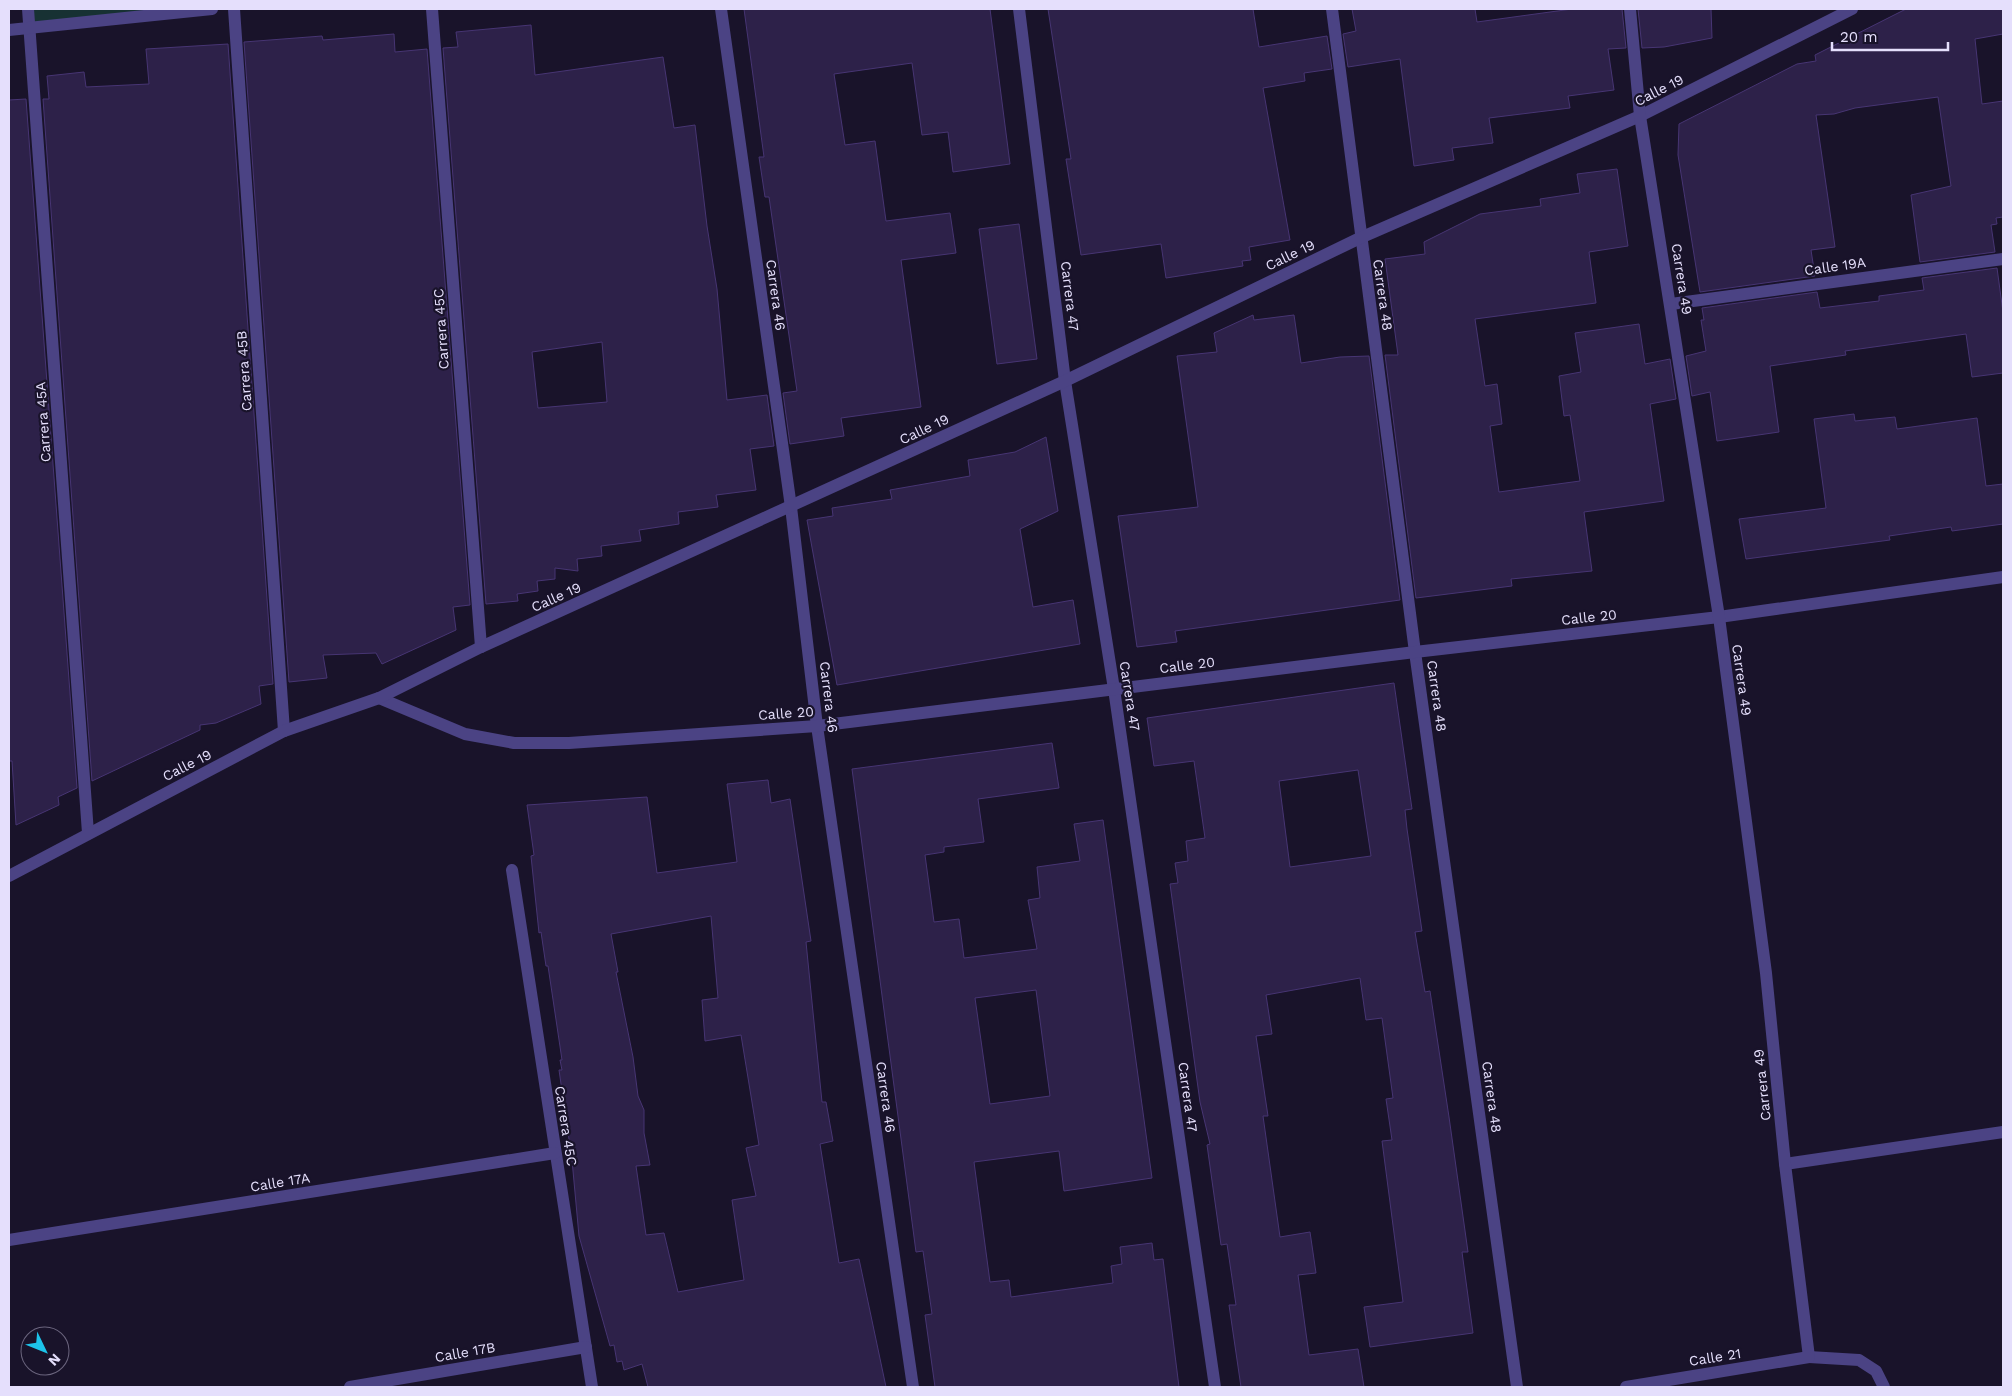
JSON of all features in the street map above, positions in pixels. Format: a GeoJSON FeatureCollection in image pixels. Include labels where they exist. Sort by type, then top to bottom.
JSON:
{"type":"FeatureCollection","features":[{"type":"Feature","properties":{"kind":"street","name":"Carrera 45A"},"geometry":{"type":"LineString","coordinates":[[28,9],[88,833]]}},
{"type":"Feature","properties":{"kind":"street"},"geometry":{"type":"LineString","coordinates":[[9,30],[212,9]]}},
{"type":"Feature","properties":{"kind":"street","name":"Carrera 45B"},"geometry":{"type":"LineString","coordinates":[[234,9],[284,731]]}},
{"type":"Feature","properties":{"kind":"street","name":"Carrera 45C"},"geometry":{"type":"LineString","coordinates":[[432,9],[481,647]]}},
{"type":"Feature","properties":{"kind":"street","name":"Carrera 46"},"geometry":{"type":"LineString","coordinates":[[721,9],[791,507],[818,726],[913,1387]]}},
{"type":"Feature","properties":{"kind":"street","name":"Carrera 47"},"geometry":{"type":"LineString","coordinates":[[1019,9],[1065,381],[1114,689],[1215,1387]]}},
{"type":"Feature","properties":{"kind":"street","name":"Carrera 48"},"geometry":{"type":"LineString","coordinates":[[1332,9],[1360,238],[1415,652],[1517,1387]]}},
{"type":"Feature","properties":{"kind":"street","name":"Carrera 49"},"geometry":{"type":"LineString","coordinates":[[1630,9],[1640,116],[1719,617],[1766,973],[1785,1164],[1809,1357]]}},
{"type":"Feature","properties":{"kind":"street","name":"Calle 19"},"geometry":{"type":"LineString","coordinates":[[9,876],[284,731],[379,698],[481,647],[1065,381],[1360,238],[1640,116],[1852,9]]}},
{"type":"Feature","properties":{"kind":"street","name":"Calle 19A"},"geometry":{"type":"LineString","coordinates":[[1671,304],[2003,259]]}},
{"type":"Feature","properties":{"kind":"street","name":"Calle 20"},"geometry":{"type":"LineString","coordinates":[[379,698],[465,734],[514,743],[568,743],[818,726],[1415,652],[1719,617],[2003,577]]}},
{"type":"Feature","properties":{"kind":"street","name":"Carrera 45C"},"geometry":{"type":"LineString","coordinates":[[512,870],[592,1387]]}},
{"type":"Feature","properties":{"kind":"street"},"geometry":{"type":"LineString","coordinates":[[1785,1164],[2003,1132]]}},
{"type":"Feature","properties":{"kind":"street","name":"Calle 17A"},"geometry":{"type":"LineString","coordinates":[[9,1240],[555,1153]]}},
{"type":"Feature","properties":{"kind":"street","name":"Calle 17B"},"geometry":{"type":"LineString","coordinates":[[350,1387],[586,1347]]}},
{"type":"Feature","properties":{"kind":"street","name":"Calle 21"},"geometry":{"type":"LineString","coordinates":[[1626,1387],[1809,1357],[1859,1360],[1876,1371],[1884,1387]]}},
{"type":"Feature","properties":{"kind":"green space"},"geometry":{"type":"Polygon","coordinates":[[[28,9],[212,9],[29,28],[28,9]]]}},
{"type":"Feature","properties":{"kind":"building"},"geometry":{"type":"Polygon","coordinates":[[[744,9],[990,9],[1010,164],[953,172],[948,132],[922,135],[912,63],[834,74],[845,145],[875,141],[886,221],[950,213],[956,253],[901,260],[921,407],[841,418],[844,436],[790,444],[783,393],[797,391],[769,197],[765,197],[759,157],[764,157],[744,9]]]}},
{"type":"Feature","properties":{"kind":"building"},"geometry":{"type":"Polygon","coordinates":[[[1048,9],[1253,9],[1259,47],[1327,36],[1332,69],[1304,73],[1305,81],[1263,88],[1290,240],[1249,247],[1251,260],[1242,261],[1243,266],[1166,278],[1161,244],[1081,255],[1066,159],[1071,159],[1048,9]]]}},
{"type":"Feature","properties":{"kind":"building"},"geometry":{"type":"Polygon","coordinates":[[[1352,9],[1475,9],[1477,22],[1572,9],[1622,9],[1626,48],[1608,49],[1614,90],[1568,96],[1570,108],[1489,118],[1493,143],[1452,148],[1454,160],[1414,166],[1400,59],[1348,67],[1343,34],[1356,31],[1352,9]]]}},
{"type":"Feature","properties":{"kind":"building"},"geometry":{"type":"Polygon","coordinates":[[[1638,9],[1711,9],[1712,38],[1664,47],[1642,48],[1638,9]]]}},
{"type":"Feature","properties":{"kind":"building"},"geometry":{"type":"Polygon","coordinates":[[[1906,9],[2003,9],[2003,34],[1975,39],[1982,104],[2003,101],[2003,217],[1996,218],[1997,224],[1991,225],[1995,252],[1920,262],[1911,195],[1951,186],[1938,97],[1855,108],[1834,114],[1816,115],[1835,247],[1811,250],[1815,276],[1700,292],[1678,155],[1679,124],[1797,64],[1816,61],[1815,55],[1906,9]]]}},
{"type":"Feature","properties":{"kind":"building"},"geometry":{"type":"Polygon","coordinates":[[[531,25],[535,75],[663,57],[674,128],[695,125],[707,226],[717,289],[727,400],[767,395],[774,446],[750,449],[756,490],[716,495],[718,507],[678,512],[679,524],[639,530],[641,541],[601,546],[602,556],[577,559],[578,571],[555,568],[555,579],[537,581],[538,591],[517,594],[518,601],[486,604],[443,48],[458,47],[456,32],[531,25]],[[602,342],[532,352],[538,408],[607,402],[602,342]]]}},
{"type":"Feature","properties":{"kind":"building"},"geometry":{"type":"Polygon","coordinates":[[[394,34],[395,52],[427,49],[470,605],[453,607],[456,630],[382,664],[376,653],[323,655],[327,678],[289,682],[244,42],[322,36],[323,40],[394,34]]]}},
{"type":"Feature","properties":{"kind":"building"},"geometry":{"type":"Polygon","coordinates":[[[228,44],[273,684],[259,686],[261,704],[216,723],[200,725],[200,730],[92,781],[43,99],[49,99],[47,76],[84,72],[86,87],[149,84],[146,49],[228,44]]]}},
{"type":"Feature","properties":{"kind":"building"},"geometry":{"type":"Polygon","coordinates":[[[26,99],[77,788],[58,797],[59,805],[16,825],[12,761],[9,761],[9,100],[26,99]]]}},
{"type":"Feature","properties":{"kind":"building"},"geometry":{"type":"Polygon","coordinates":[[[1617,169],[1628,246],[1589,252],[1596,303],[1475,319],[1485,386],[1497,384],[1502,424],[1490,426],[1499,492],[1580,481],[1570,415],[1564,416],[1559,376],[1581,372],[1575,333],[1639,324],[1645,364],[1670,359],[1676,399],[1650,404],[1664,501],[1584,512],[1592,571],[1511,579],[1512,586],[1416,598],[1385,355],[1398,355],[1385,259],[1425,254],[1424,242],[1480,214],[1541,206],[1540,199],[1580,193],[1577,174],[1617,169]]]}},
{"type":"Feature","properties":{"kind":"building"},"geometry":{"type":"Polygon","coordinates":[[[1019,224],[1037,359],[997,364],[979,229],[1019,224]]]}},
{"type":"Feature","properties":{"kind":"building"},"geometry":{"type":"Polygon","coordinates":[[[1997,268],[2003,312],[2003,373],[1972,377],[1966,334],[1845,351],[1846,355],[1770,366],[1779,432],[1717,441],[1710,392],[1692,396],[1686,356],[1706,351],[1701,320],[1704,320],[1702,308],[1817,292],[1820,308],[1879,301],[1879,296],[1924,290],[1922,278],[1997,268]]]}},
{"type":"Feature","properties":{"kind":"building"},"geometry":{"type":"Polygon","coordinates":[[[1253,315],[1254,320],[1294,315],[1301,363],[1340,357],[1369,356],[1400,600],[1175,631],[1177,642],[1137,647],[1118,516],[1198,507],[1177,356],[1217,352],[1214,333],[1253,315]]]}},
{"type":"Feature","properties":{"kind":"building"},"geometry":{"type":"Polygon","coordinates":[[[1854,414],[1855,421],[1895,417],[1897,429],[1977,418],[1986,486],[2003,484],[2003,524],[1952,531],[1951,527],[1889,536],[1890,540],[1746,559],[1739,519],[1826,508],[1814,419],[1854,414]]]}},
{"type":"Feature","properties":{"kind":"building"},"geometry":{"type":"Polygon","coordinates":[[[1046,437],[1058,511],[1020,529],[1033,607],[1073,600],[1080,644],[837,685],[807,520],[833,516],[832,508],[892,499],[890,490],[970,476],[968,460],[1015,452],[1046,437]]]}},
{"type":"Feature","properties":{"kind":"building"},"geometry":{"type":"Polygon","coordinates":[[[1394,683],[1412,809],[1405,810],[1422,931],[1415,932],[1425,992],[1430,991],[1449,1117],[1468,1252],[1462,1252],[1473,1333],[1370,1347],[1364,1307],[1403,1302],[1382,1141],[1392,1140],[1386,1099],[1393,1098],[1382,1018],[1366,1020],[1360,978],[1266,995],[1272,1034],[1256,1036],[1268,1116],[1263,1116],[1280,1237],[1310,1232],[1316,1273],[1298,1275],[1309,1355],[1358,1349],[1364,1387],[1241,1387],[1229,1305],[1236,1305],[1227,1244],[1221,1245],[1207,1145],[1210,1144],[1200,1102],[1170,884],[1178,883],[1175,863],[1188,861],[1186,841],[1205,838],[1194,761],[1154,766],[1147,718],[1394,683]],[[1358,770],[1279,781],[1290,867],[1371,856],[1358,770]]]}},
{"type":"Feature","properties":{"kind":"building"},"geometry":{"type":"Polygon","coordinates":[[[1052,743],[1059,788],[978,799],[984,842],[944,847],[944,852],[925,855],[934,922],[959,919],[964,958],[1037,949],[1028,900],[1040,898],[1037,867],[1080,861],[1074,824],[1103,820],[1152,1178],[1064,1191],[1059,1151],[974,1162],[990,1282],[1009,1280],[1011,1297],[1113,1283],[1111,1266],[1122,1264],[1120,1247],[1152,1243],[1154,1260],[1163,1259],[1179,1387],[935,1387],[925,1315],[932,1314],[923,1251],[916,1252],[852,769],[1052,743]],[[1036,990],[975,998],[990,1104],[1050,1096],[1036,990]]]}},
{"type":"Feature","properties":{"kind":"building"},"geometry":{"type":"Polygon","coordinates":[[[768,780],[771,803],[790,799],[811,941],[806,942],[822,1102],[826,1102],[833,1141],[820,1144],[839,1263],[859,1259],[886,1387],[648,1387],[642,1364],[624,1370],[622,1361],[617,1362],[614,1345],[610,1346],[579,1236],[572,1160],[559,1070],[562,1070],[560,1060],[562,1060],[548,966],[546,966],[541,932],[539,933],[531,856],[534,855],[527,805],[647,797],[657,873],[737,862],[727,784],[768,780]],[[711,916],[611,934],[638,1096],[644,1110],[644,1133],[650,1165],[636,1166],[646,1235],[664,1233],[678,1292],[744,1280],[732,1200],[756,1196],[746,1148],[759,1145],[741,1035],[705,1041],[702,1000],[718,998],[711,916]]]}}]}
